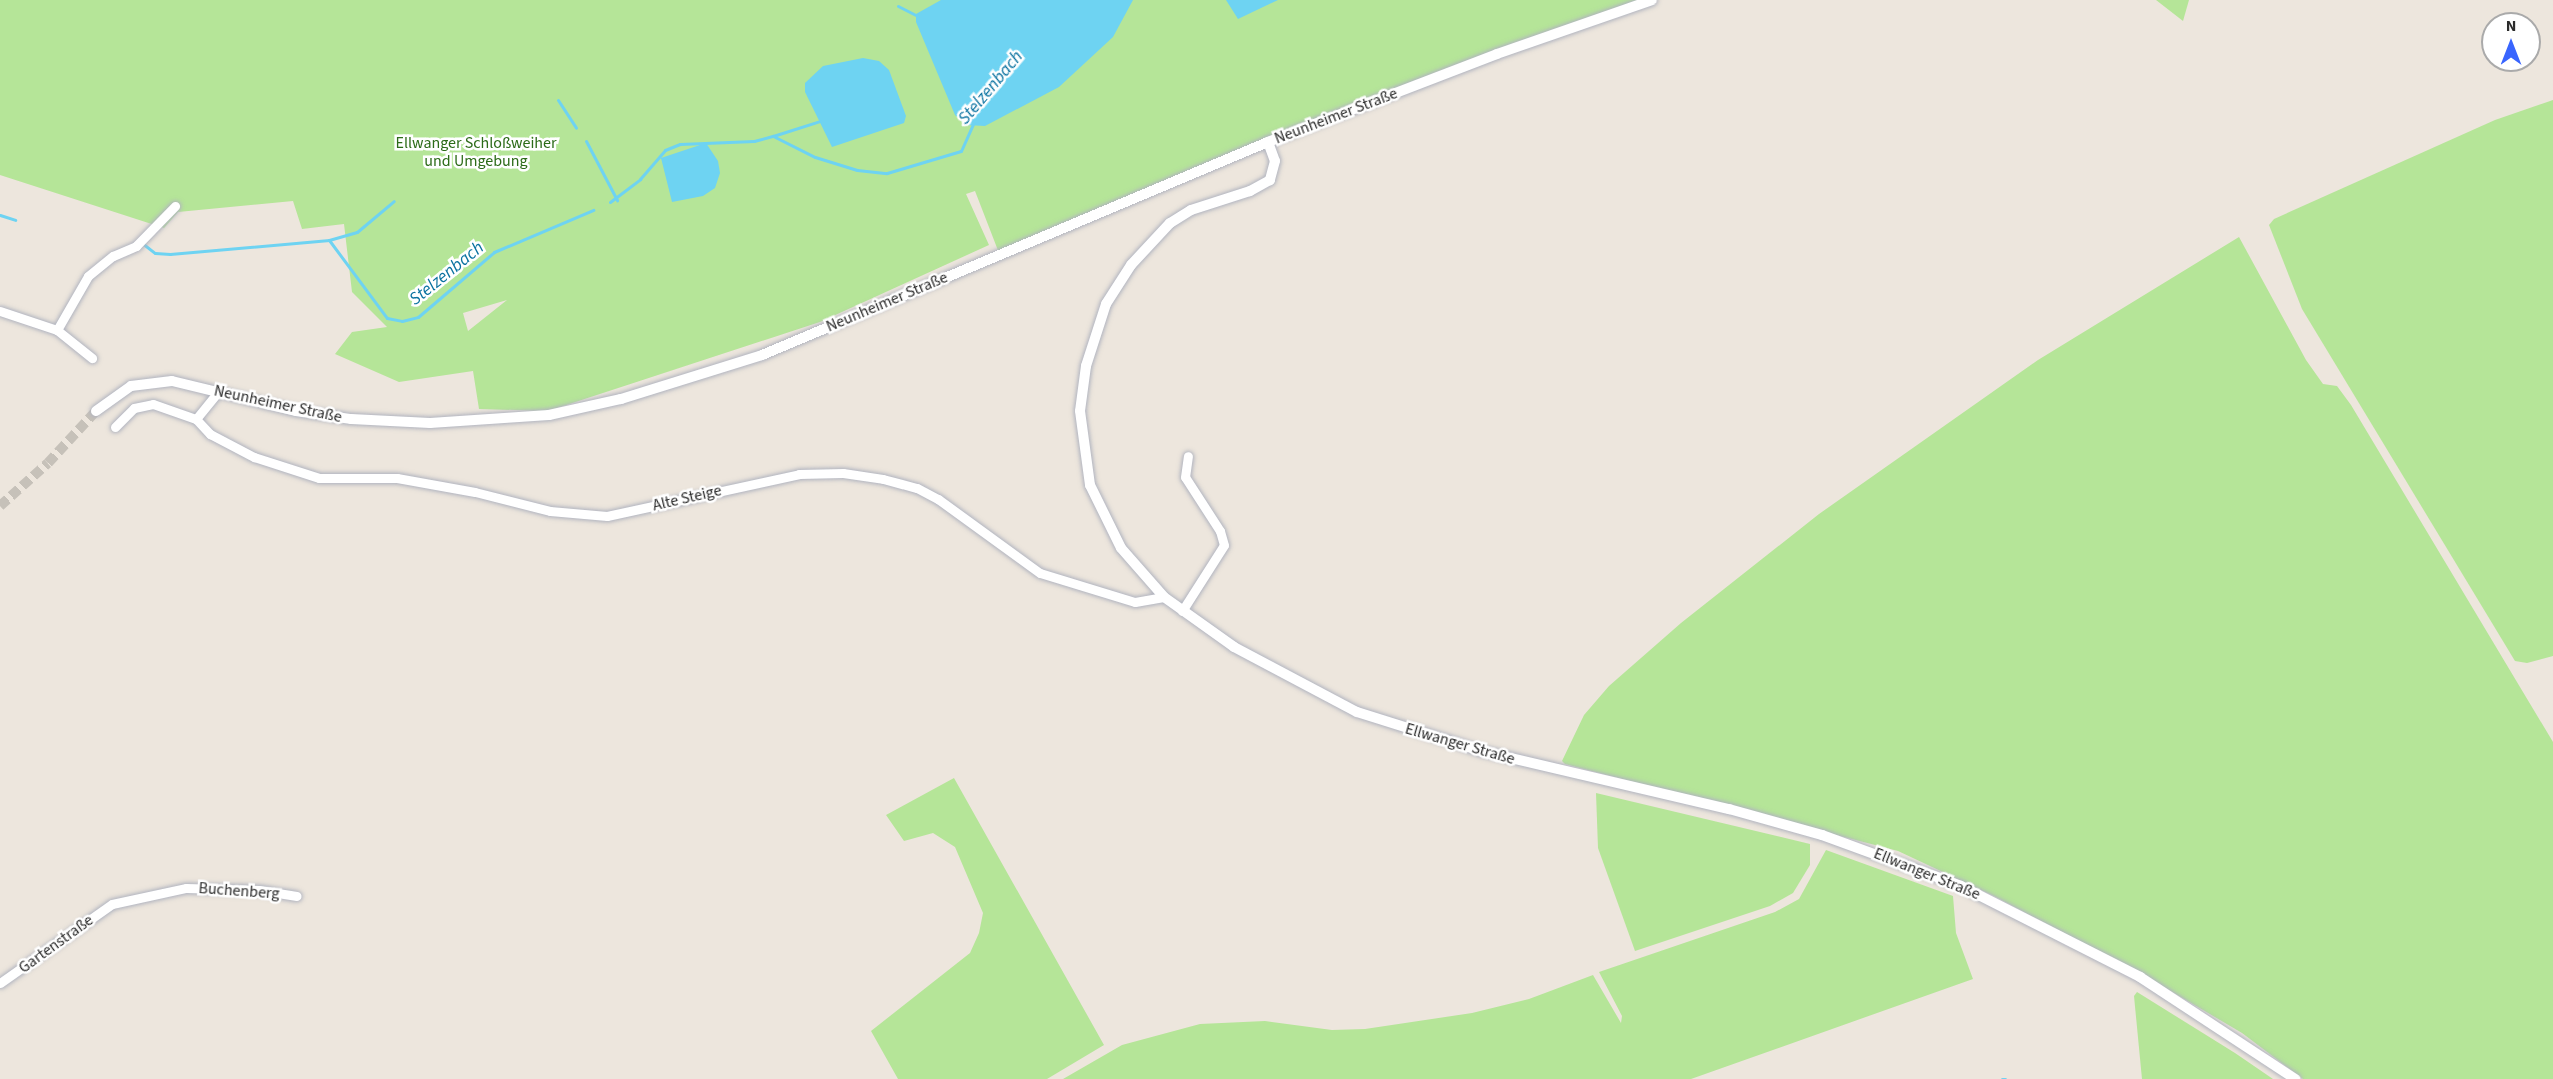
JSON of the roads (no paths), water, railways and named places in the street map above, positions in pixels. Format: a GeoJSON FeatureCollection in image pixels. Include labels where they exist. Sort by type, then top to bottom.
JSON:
{"type":"FeatureCollection","features":[{"type":"Feature","properties":{"kind":"street","name":"Neunheimer Straße"},"geometry":{"type":"LineString","coordinates":[[96,411],[115,394],[149,382],[172,381],[296,411],[351,420],[430,423],[549,415],[621,399],[762,355],[1269,142],[1497,54],[1652,0]]}},
{"type":"Feature","properties":{"kind":"street","name":"Ellwanger Straße"},"geometry":{"type":"LineString","coordinates":[[1269,142],[1275,161],[1270,180],[1250,191],[1191,210],[1170,223],[1131,264],[1106,304],[1086,366],[1080,411],[1090,485],[1121,548],[1164,597],[1234,647],[1303,686],[1412,731],[1481,751],[1741,812],[1822,835],[1961,886],[2140,977],[2295,1079]]}},
{"type":"Feature","properties":{"kind":"street"},"geometry":{"type":"LineString","coordinates":[[57,330],[88,276],[100,264],[136,246],[175,206]]}},
{"type":"Feature","properties":{"kind":"street"},"geometry":{"type":"LineString","coordinates":[[0,311],[57,330],[92,358]]}},
{"type":"Feature","properties":{"kind":"street"},"geometry":{"type":"LineString","coordinates":[[196,419],[218,392]]}},
{"type":"Feature","properties":{"kind":"street","name":"Alte Steige"},"geometry":{"type":"LineString","coordinates":[[115,427],[135,408],[153,404],[196,419],[210,434],[255,457],[319,478],[397,478],[561,512],[607,516],[799,474],[843,473],[883,479],[917,488],[938,499],[1040,573],[1135,602],[1164,597]]}},
{"type":"Feature","properties":{"kind":"street"},"geometry":{"type":"LineString","coordinates":[[1182,611],[1224,545],[1220,531],[1185,477],[1188,456]]}},
{"type":"Feature","properties":{"kind":"street","name":"Buchenberg"},"geometry":{"type":"LineString","coordinates":[[112,904],[186,888],[259,890],[297,896]]}},
{"type":"Feature","properties":{"kind":"street","name":"Gartenstraße"},"geometry":{"type":"LineString","coordinates":[[0,983],[112,904]]}},
{"type":"Feature","properties":{"kind":"water"},"geometry":{"type":"Polygon","coordinates":[[[941,0],[1133,0],[1113,37],[1059,87],[985,126],[966,125],[955,115],[916,22],[916,14],[941,0]]]}},
{"type":"Feature","properties":{"kind":"water"},"geometry":{"type":"Polygon","coordinates":[[[1226,0],[1278,0],[1238,19],[1226,0]]]}},
{"type":"Feature","properties":{"kind":"water"},"geometry":{"type":"Polygon","coordinates":[[[863,58],[879,61],[889,70],[906,116],[904,123],[832,147],[805,92],[805,83],[823,66],[863,58]]]}},
{"type":"Feature","properties":{"kind":"water"},"geometry":{"type":"Polygon","coordinates":[[[706,143],[718,161],[720,173],[715,188],[703,196],[672,202],[661,158],[706,143]]]}},
{"type":"Feature","properties":{"kind":"waterway"},"geometry":{"type":"LineString","coordinates":[[898,6],[918,16]]}},
{"type":"Feature","properties":{"kind":"waterway"},"geometry":{"type":"LineString","coordinates":[[558,100],[576,128]]}},
{"type":"Feature","properties":{"kind":"waterway"},"geometry":{"type":"LineString","coordinates":[[773,136],[820,121]]}},
{"type":"Feature","properties":{"kind":"waterway","name":"Stelzenbach"},"geometry":{"type":"LineString","coordinates":[[610,202],[640,179],[665,150],[680,144],[754,141],[773,136],[815,157],[857,170],[887,173],[961,151],[973,124]]}},
{"type":"Feature","properties":{"kind":"waterway"},"geometry":{"type":"LineString","coordinates":[[586,141],[617,200]]}},
{"type":"Feature","properties":{"kind":"waterway"},"geometry":{"type":"LineString","coordinates":[[329,240],[357,232],[394,201]]}},
{"type":"Feature","properties":{"kind":"waterway","name":"Stelzenbach"},"geometry":{"type":"LineString","coordinates":[[142,243],[155,253],[170,254],[329,240],[387,318],[402,321],[418,317],[494,252],[593,210]]}},
{"type":"Feature","properties":{"kind":"waterway","name":"Stelzenbach"},"geometry":{"type":"LineString","coordinates":[[0,215],[15,220]]}},
{"type":"Feature","properties":{"kind":"tunnel"},"geometry":{"type":"LineString","coordinates":[[0,506],[48,463],[96,411]]}},
{"type":"Feature","properties":{"kind":"park label","name":"Ellwanger Schloßweiher und Umgebung"},"geometry":{"type":"Point","coordinates":[476,152]}}]}
